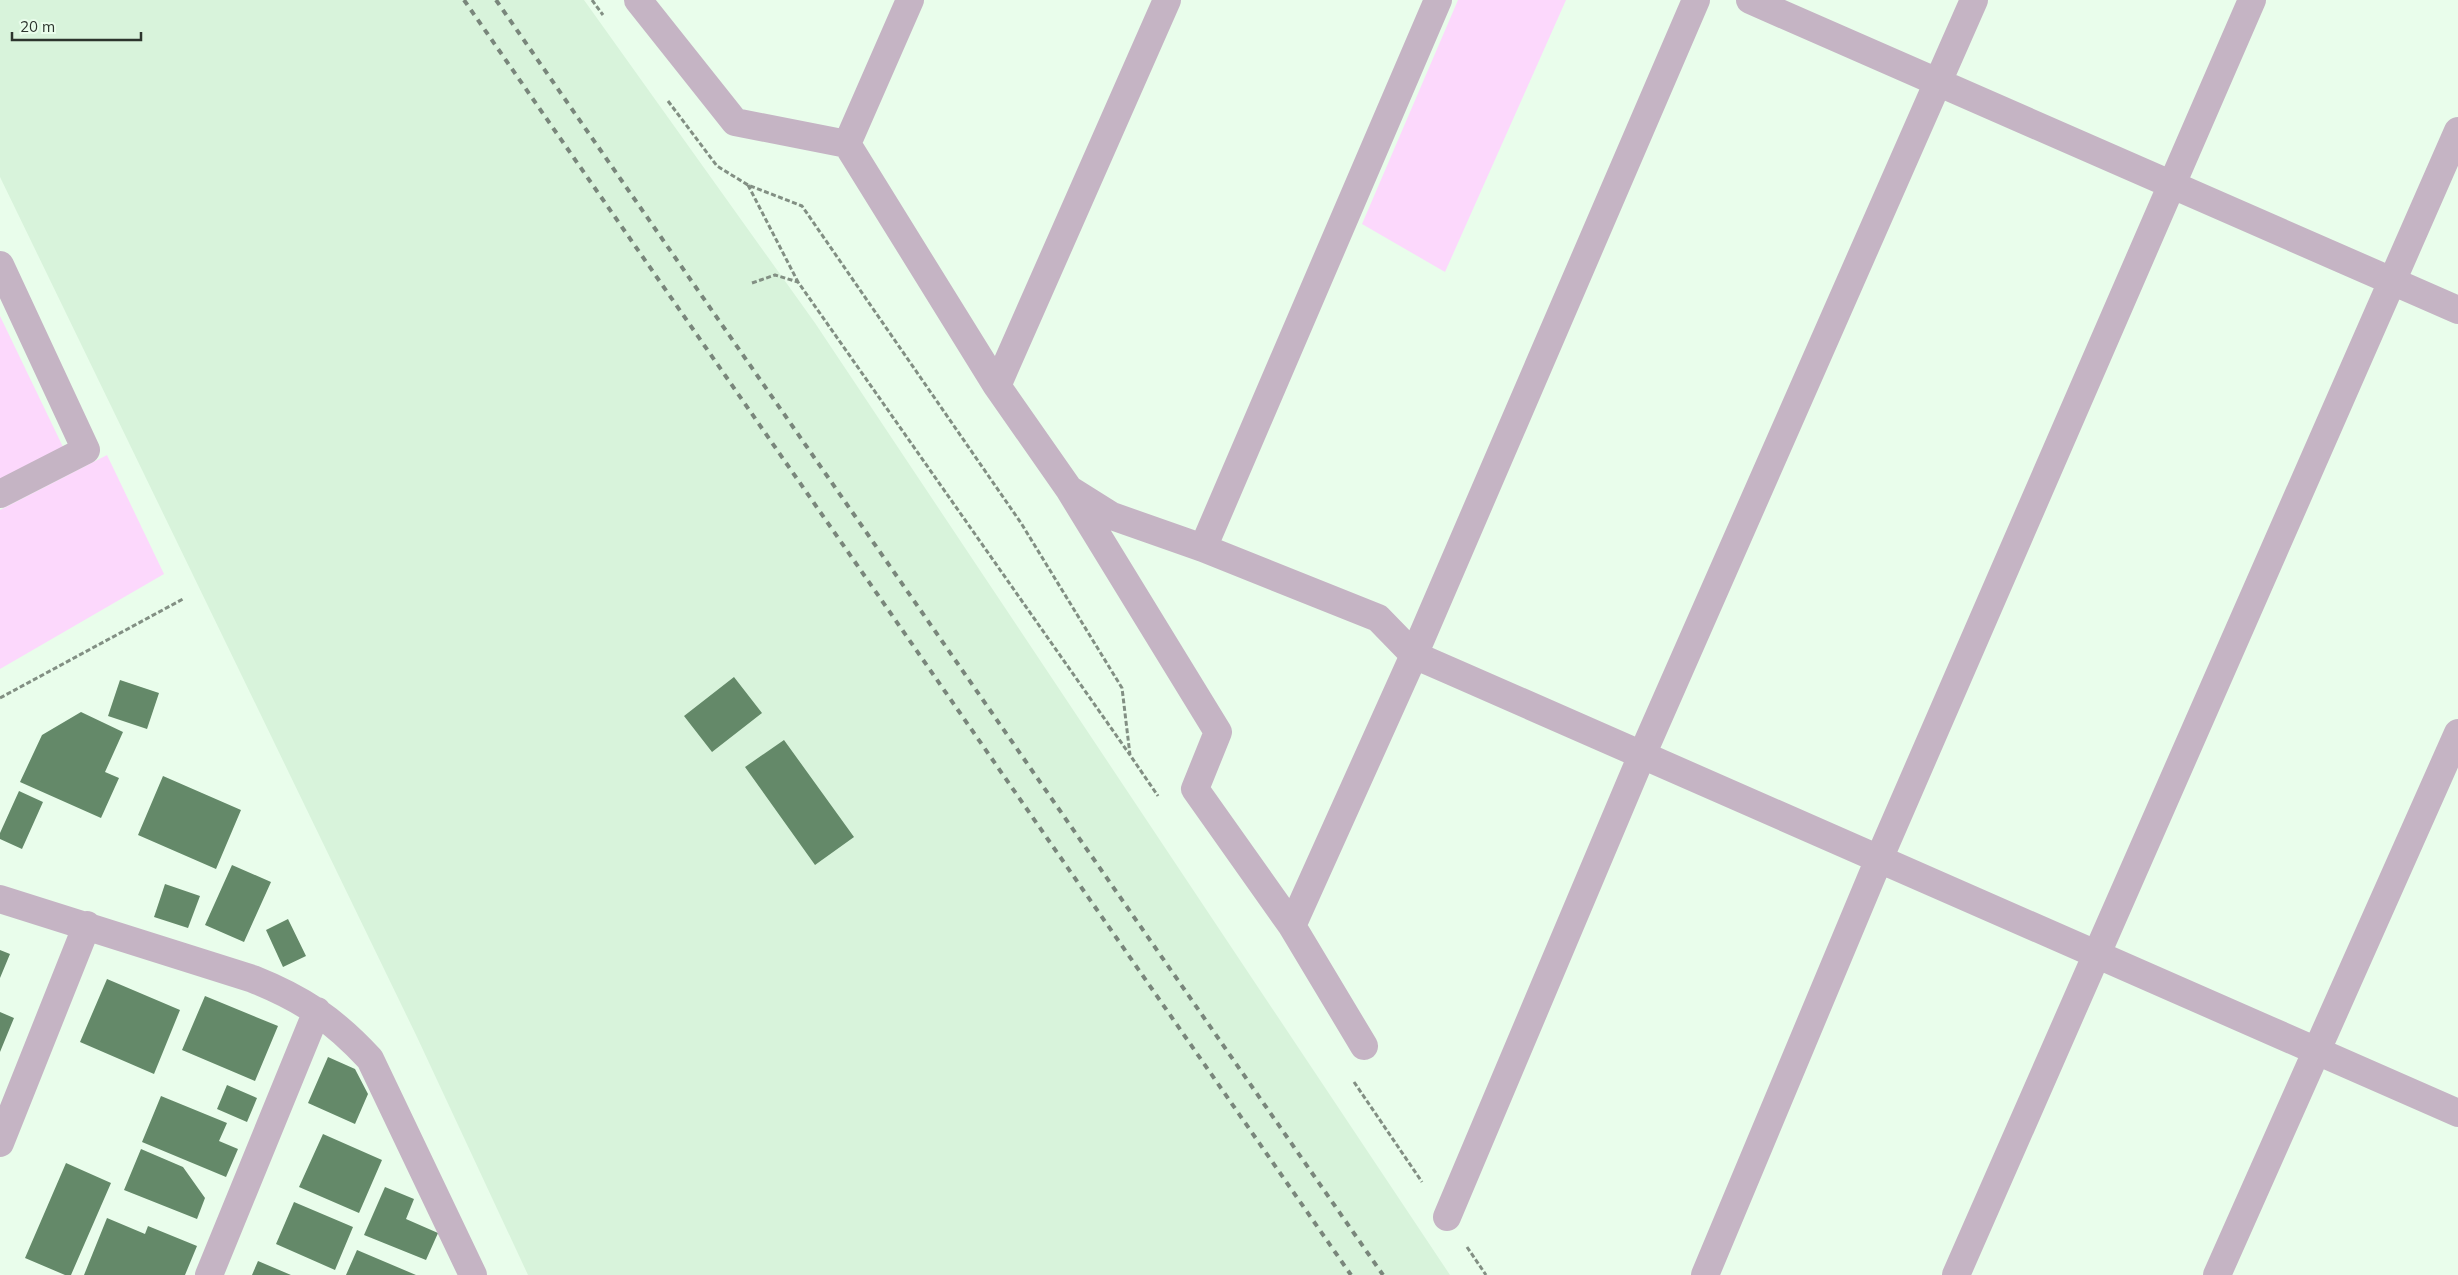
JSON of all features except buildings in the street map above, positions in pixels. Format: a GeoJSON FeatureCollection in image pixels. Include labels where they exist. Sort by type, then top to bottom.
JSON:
{"type":"FeatureCollection","features":[{"type":"Feature","properties":{"kind":"street"},"geometry":{"type":"LineString","coordinates":[[637,0],[735,122],[847,144],[997,386],[1069,489],[1218,732],[1196,789],[1292,926],[1364,1046]]}},
{"type":"Feature","properties":{"kind":"street"},"geometry":{"type":"LineString","coordinates":[[847,144],[910,0]]}},
{"type":"Feature","properties":{"kind":"street"},"geometry":{"type":"LineString","coordinates":[[997,386],[1167,0]]}},
{"type":"Feature","properties":{"kind":"street"},"geometry":{"type":"LineString","coordinates":[[1203,548],[1438,0]]}},
{"type":"Feature","properties":{"kind":"street"},"geometry":{"type":"LineString","coordinates":[[1292,926],[1414,655],[1696,0]]}},
{"type":"Feature","properties":{"kind":"street"},"geometry":{"type":"LineString","coordinates":[[1750,0],[2458,310]]}},
{"type":"Feature","properties":{"kind":"street"},"geometry":{"type":"LineString","coordinates":[[1447,1218],[1642,755],[1974,0]]}},
{"type":"Feature","properties":{"kind":"street"},"geometry":{"type":"LineString","coordinates":[[1705,1275],[1879,859],[2173,186],[2252,0]]}},
{"type":"Feature","properties":{"kind":"street"},"geometry":{"type":"LineString","coordinates":[[1956,1275],[2458,131]]}},
{"type":"Feature","properties":{"kind":"street"},"geometry":{"type":"LineString","coordinates":[[0,265],[86,450],[0,494]]}},
{"type":"Feature","properties":{"kind":"street"},"geometry":{"type":"LineString","coordinates":[[1069,489],[1112,516],[1203,548],[1378,618],[1414,655],[2458,1113]]}},
{"type":"Feature","properties":{"kind":"street"},"geometry":{"type":"LineString","coordinates":[[2217,1275],[2458,733]]}},
{"type":"Feature","properties":{"kind":"street"},"geometry":{"type":"LineString","coordinates":[[0,899],[86,925],[283,990],[317,1011],[344,1031],[370,1059],[465,1269]]}},
{"type":"Feature","properties":{"kind":"street"},"geometry":{"type":"LineString","coordinates":[[0,1143],[86,925]]}},
{"type":"Feature","properties":{"kind":"street"},"geometry":{"type":"LineString","coordinates":[[209,1275],[317,1011]]}},
{"type":"Feature","properties":{"kind":"path"},"geometry":{"type":"LineString","coordinates":[[592,0],[604,16]]}},
{"type":"Feature","properties":{"kind":"path"},"geometry":{"type":"LineString","coordinates":[[663,95],[717,166],[748,185],[802,206],[1015,515],[1122,688],[1130,755]]}},
{"type":"Feature","properties":{"kind":"path"},"geometry":{"type":"LineString","coordinates":[[748,185],[798,282],[1163,804]]}},
{"type":"Feature","properties":{"kind":"path"},"geometry":{"type":"LineString","coordinates":[[752,283],[775,275],[798,282]]}},
{"type":"Feature","properties":{"kind":"path"},"geometry":{"type":"LineString","coordinates":[[0,698],[182,599]]}},
{"type":"Feature","properties":{"kind":"path"},"geometry":{"type":"LineString","coordinates":[[1352,1080],[1486,1275]]}},
{"type":"Feature","properties":{"kind":"shaded area"},"geometry":{"type":"Polygon","coordinates":[[[0,0],[584,0],[815,323],[1450,1275],[528,1275],[417,1037],[0,177],[0,0]]]}},
{"type":"Feature","properties":{"kind":"shaded area"},"geometry":{"type":"Polygon","coordinates":[[[1458,0],[1566,0],[1445,272],[1362,224],[1458,0]]]}},
{"type":"Feature","properties":{"kind":"shaded area"},"geometry":{"type":"Polygon","coordinates":[[[0,316],[64,449],[0,479],[0,316]]]}},
{"type":"Feature","properties":{"kind":"shaded area"},"geometry":{"type":"Polygon","coordinates":[[[107,455],[164,574],[0,669],[0,510],[107,455]]]}},
{"type":"Feature","properties":{"kind":"railway"},"geometry":{"type":"LineString","coordinates":[[464,0],[1351,1275]]}},
{"type":"Feature","properties":{"kind":"railway"},"geometry":{"type":"LineString","coordinates":[[496,0],[1383,1275]]}}]}
